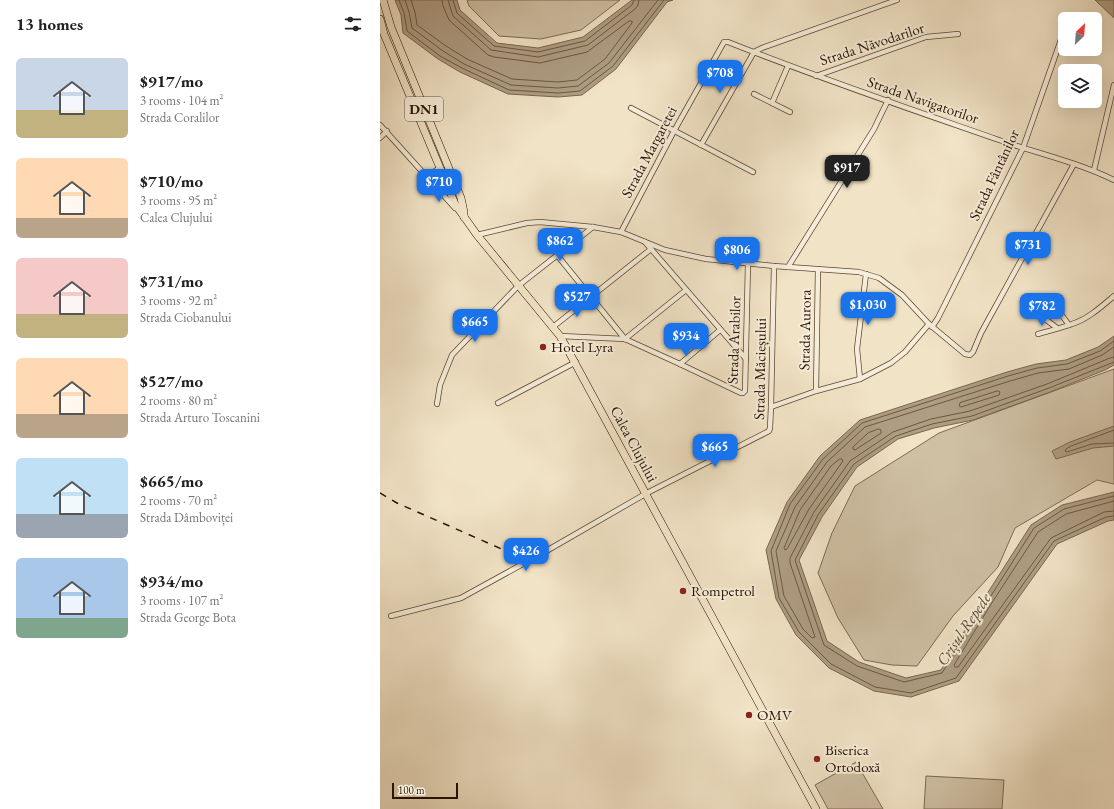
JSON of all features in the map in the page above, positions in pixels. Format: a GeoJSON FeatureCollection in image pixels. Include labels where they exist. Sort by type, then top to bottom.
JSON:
{"type":"FeatureCollection","features":[{"type":"Feature","properties":{"kind":"main road","name":"DN1"},"geometry":{"type":"LineString","coordinates":[[383,0],[391,27],[440,157],[440,168],[455,204],[464,217]]}},
{"type":"Feature","properties":{"kind":"main road","name":"DN1"},"geometry":{"type":"LineString","coordinates":[[380,19],[384,34],[460,198],[464,217]]}},
{"type":"Feature","properties":{"kind":"main road"},"geometry":{"type":"LineString","coordinates":[[440,168],[447,170],[455,194],[460,198]]}},
{"type":"Feature","properties":{"kind":"main road","name":"Calea Clujului"},"geometry":{"type":"LineString","coordinates":[[464,217],[518,286],[560,336],[576,362],[816,809]]}},
{"type":"Feature","properties":{"kind":"street"},"geometry":{"type":"LineString","coordinates":[[701,145],[754,52],[897,0]]}},
{"type":"Feature","properties":{"kind":"street","name":"Strada Năvodarilor"},"geometry":{"type":"LineString","coordinates":[[816,76],[926,37],[958,34]]}},
{"type":"Feature","properties":{"kind":"street","name":"Strada Navigatorilor"},"geometry":{"type":"LineString","coordinates":[[724,42],[728,42],[788,66],[1023,148],[1094,170],[1114,180]]}},
{"type":"Feature","properties":{"kind":"street","name":"Strada Margaretei"},"geometry":{"type":"LineString","coordinates":[[621,232],[674,131],[724,42]]}},
{"type":"Feature","properties":{"kind":"street","name":"Strada Fântânilor"},"geometry":{"type":"LineString","coordinates":[[771,407],[816,391],[860,379],[890,363],[931,325],[942,311],[1023,148],[1058,48]]}},
{"type":"Feature","properties":{"kind":"street"},"geometry":{"type":"LineString","coordinates":[[772,103],[788,66]]}},
{"type":"Feature","properties":{"kind":"street"},"geometry":{"type":"LineString","coordinates":[[1094,170],[1114,85]]}},
{"type":"Feature","properties":{"kind":"street"},"geometry":{"type":"LineString","coordinates":[[754,94],[790,112]]}},
{"type":"Feature","properties":{"kind":"street"},"geometry":{"type":"LineString","coordinates":[[788,267],[874,129],[888,100]]}},
{"type":"Feature","properties":{"kind":"street"},"geometry":{"type":"LineString","coordinates":[[632,108],[753,172]]}},
{"type":"Feature","properties":{"kind":"street","name":"Calea Clujului"},"geometry":{"type":"LineString","coordinates":[[380,125],[464,217]]}},
{"type":"Feature","properties":{"kind":"street"},"geometry":{"type":"LineString","coordinates":[[380,138],[387,131]]}},
{"type":"Feature","properties":{"kind":"street"},"geometry":{"type":"LineString","coordinates":[[477,235],[534,222],[593,226],[621,232],[665,250],[706,259],[774,266],[850,270],[879,278],[902,295],[931,325],[965,354],[970,354],[973,352],[981,333],[1074,164]]}},
{"type":"Feature","properties":{"kind":"street"},"geometry":{"type":"LineString","coordinates":[[427,176],[440,168]]}},
{"type":"Feature","properties":{"kind":"street"},"geometry":{"type":"LineString","coordinates":[[437,404],[440,385],[452,355],[518,286],[593,226]]}},
{"type":"Feature","properties":{"kind":"street"},"geometry":{"type":"LineString","coordinates":[[644,241],[746,359]]}},
{"type":"Feature","properties":{"kind":"street"},"geometry":{"type":"LineString","coordinates":[[553,327],[651,249]]}},
{"type":"Feature","properties":{"kind":"street"},"geometry":{"type":"LineString","coordinates":[[557,255],[625,339]]}},
{"type":"Feature","properties":{"kind":"street","name":"Strada Arabilor"},"geometry":{"type":"LineString","coordinates":[[680,364],[743,393],[745,390],[748,264]]}},
{"type":"Feature","properties":{"kind":"street","name":"Strada Măcieșului"},"geometry":{"type":"LineString","coordinates":[[647,494],[769,431],[771,407],[774,266]]}},
{"type":"Feature","properties":{"kind":"street","name":"Strada Aurora"},"geometry":{"type":"LineString","coordinates":[[816,391],[818,269]]}},
{"type":"Feature","properties":{"kind":"street"},"geometry":{"type":"LineString","coordinates":[[860,379],[857,349],[866,274]]}},
{"type":"Feature","properties":{"kind":"street"},"geometry":{"type":"LineString","coordinates":[[625,339],[686,290]]}},
{"type":"Feature","properties":{"kind":"street"},"geometry":{"type":"LineString","coordinates":[[1038,334],[1069,325],[1085,318],[1101,308],[1114,296]]}},
{"type":"Feature","properties":{"kind":"street"},"geometry":{"type":"LineString","coordinates":[[1055,306],[1069,325]]}},
{"type":"Feature","properties":{"kind":"street"},"geometry":{"type":"LineString","coordinates":[[1036,312],[1057,328]]}},
{"type":"Feature","properties":{"kind":"street"},"geometry":{"type":"LineString","coordinates":[[560,336],[625,339],[680,364],[720,330]]}},
{"type":"Feature","properties":{"kind":"street"},"geometry":{"type":"LineString","coordinates":[[498,403],[576,362]]}},
{"type":"Feature","properties":{"kind":"street"},"geometry":{"type":"LineString","coordinates":[[391,616],[461,598],[647,494]]}},
{"type":"Feature","properties":{"kind":"shaded area"},"geometry":{"type":"Polygon","coordinates":[[[467,0],[620,0],[581,30],[541,39],[499,36],[469,6],[467,0]]]}},
{"type":"Feature","properties":{"kind":"shaded area"},"geometry":{"type":"Polygon","coordinates":[[[1114,369],[1114,484],[1097,480],[1015,528],[998,567],[953,616],[917,666],[892,665],[864,660],[838,618],[818,573],[832,533],[855,486],[939,433],[1114,369]]]}},
{"type":"Feature","properties":{"kind":"shaded area"},"geometry":{"type":"Polygon","coordinates":[[[856,762],[883,809],[828,809],[815,785],[856,762]]]}},
{"type":"Feature","properties":{"kind":"shaded area"},"geometry":{"type":"Polygon","coordinates":[[[926,776],[1004,780],[1002,809],[924,809],[926,776]]]}},
{"type":"Feature","properties":{"kind":"water"},"geometry":{"type":"Polygon","coordinates":[[[395,0],[457,0],[460,10],[497,43],[538,48],[583,37],[632,0],[673,0],[667,2],[616,69],[582,95],[558,97],[508,94],[460,72],[438,59],[403,33],[401,15],[395,0]]]}},
{"type":"Feature","properties":{"kind":"water"},"geometry":{"type":"Polygon","coordinates":[[[1095,0],[1114,0],[1114,18],[1095,0]]]}},
{"type":"Feature","properties":{"kind":"water"},"geometry":{"type":"Polygon","coordinates":[[[1114,336],[1114,365],[1105,370],[973,420],[934,428],[898,439],[857,467],[822,517],[799,560],[827,641],[859,662],[906,678],[941,670],[1031,525],[1062,505],[1114,492],[1114,520],[1108,521],[1057,544],[959,681],[911,697],[874,691],[829,668],[796,635],[776,599],[766,550],[787,502],[820,456],[860,420],[1007,372],[1036,364],[1066,360],[1098,347],[1114,336]]]}},
{"type":"Feature","properties":{"kind":"water"},"geometry":{"type":"Polygon","coordinates":[[[1114,426],[1114,446],[1093,448],[1056,459],[1052,451],[1070,442],[1114,426]]]}},
{"type":"Feature","properties":{"kind":"railway"},"geometry":{"type":"LineString","coordinates":[[380,493],[397,503],[513,554]]}},
{"type":"Feature","properties":{"kind":"place","name":"Hotel Lyra"},"geometry":{"type":"Point","coordinates":[543,347]}},
{"type":"Feature","properties":{"kind":"place","name":"Rompetrol"},"geometry":{"type":"Point","coordinates":[683,591]}},
{"type":"Feature","properties":{"kind":"place","name":"OMV"},"geometry":{"type":"Point","coordinates":[749,715]}},
{"type":"Feature","properties":{"kind":"place","name":"Biserica Ortodoxă"},"geometry":{"type":"Point","coordinates":[817,759]}},
{"type":"Feature","properties":{"kind":"water label","name":"Crișul Repede"},"geometry":{"type":"Point","coordinates":[963,629]}}]}
